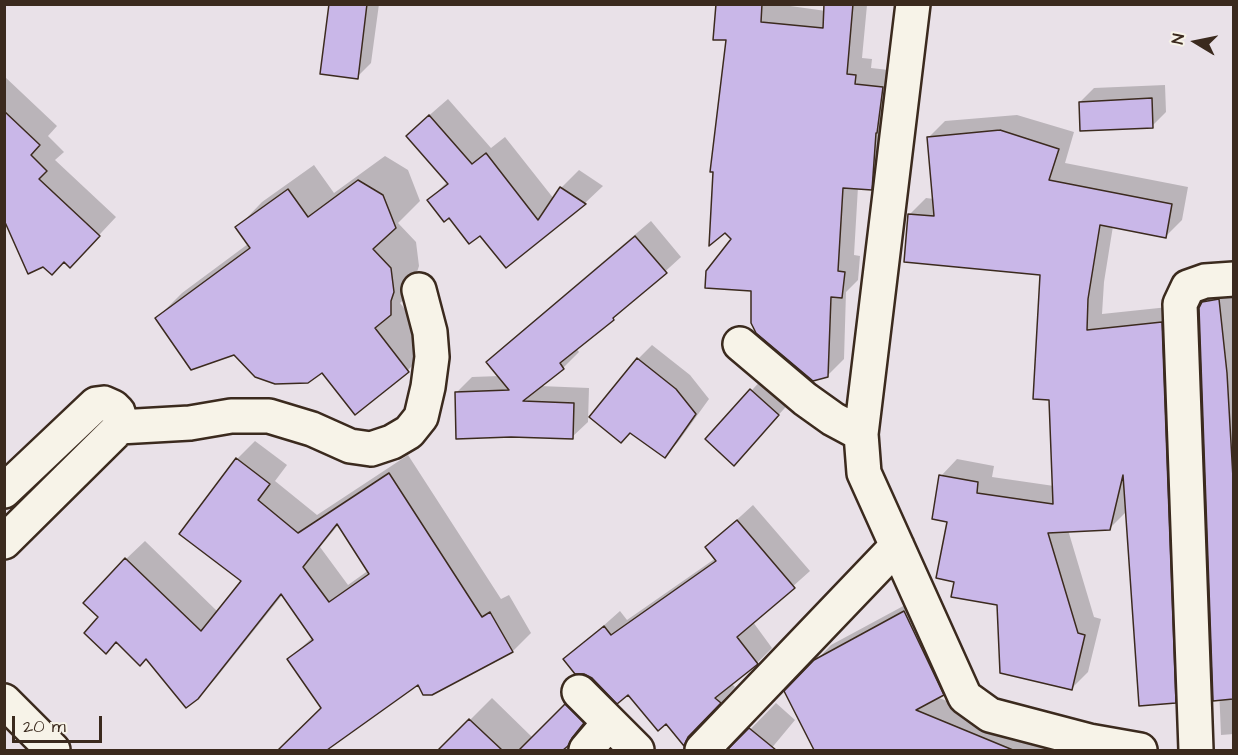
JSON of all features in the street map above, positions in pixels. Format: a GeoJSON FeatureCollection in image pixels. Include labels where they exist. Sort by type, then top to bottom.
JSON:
{"type":"FeatureCollection","features":[{"type":"Feature","properties":{"kind":"street"},"geometry":{"type":"LineString","coordinates":[[914,4],[861,434],[864,473],[965,697],[990,715],[1086,746],[1140,750]]}},
{"type":"Feature","properties":{"kind":"street"},"geometry":{"type":"LineString","coordinates":[[1196,750],[1180,304],[1188,287],[1205,281],[1233,279]]}},
{"type":"Feature","properties":{"kind":"street"},"geometry":{"type":"LineString","coordinates":[[119,427],[189,423],[231,416],[270,416],[312,429],[351,446],[371,449],[392,442],[409,432],[421,417],[428,387],[432,357],[430,332],[419,290]]}},
{"type":"Feature","properties":{"kind":"street"},"geometry":{"type":"LineString","coordinates":[[740,344],[805,399],[861,434]]}},
{"type":"Feature","properties":{"kind":"street"},"geometry":{"type":"LineString","coordinates":[[4,491],[96,404],[104,403],[118,412],[119,427],[4,542]]}},
{"type":"Feature","properties":{"kind":"street"},"geometry":{"type":"LineString","coordinates":[[702,750],[897,546]]}},
{"type":"Feature","properties":{"kind":"street"},"geometry":{"type":"LineString","coordinates":[[579,692],[637,750]]}},
{"type":"Feature","properties":{"kind":"street"},"geometry":{"type":"LineString","coordinates":[[4,701],[54,750]]}},
{"type":"Feature","properties":{"kind":"street"},"geometry":{"type":"LineString","coordinates":[[586,750],[609,723]]}},
{"type":"Feature","properties":{"kind":"building"},"geometry":{"type":"Polygon","coordinates":[[[329,4],[367,4],[358,79],[320,74],[329,4]]]}},
{"type":"Feature","properties":{"kind":"building"},"geometry":{"type":"Polygon","coordinates":[[[716,4],[762,4],[761,22],[823,28],[824,4],[853,4],[847,74],[856,75],[855,84],[883,87],[876,133],[872,190],[843,188],[838,271],[845,272],[842,298],[831,297],[828,377],[813,381],[756,333],[751,323],[751,291],[705,288],[706,271],[731,239],[725,233],[709,246],[713,172],[710,172],[726,40],[713,40],[716,4]]]}},
{"type":"Feature","properties":{"kind":"building"},"geometry":{"type":"Polygon","coordinates":[[[1152,98],[1153,128],[1080,131],[1079,102],[1152,98]]]}},
{"type":"Feature","properties":{"kind":"building"},"geometry":{"type":"Polygon","coordinates":[[[4,111],[40,145],[31,155],[47,171],[39,179],[100,236],[70,268],[64,262],[52,275],[43,267],[28,274],[4,220],[4,111]]]}},
{"type":"Feature","properties":{"kind":"building"},"geometry":{"type":"Polygon","coordinates":[[[429,115],[472,164],[486,153],[538,220],[560,187],[586,204],[506,268],[480,236],[469,244],[449,218],[444,222],[427,200],[448,184],[406,136],[429,115]]]}},
{"type":"Feature","properties":{"kind":"building"},"geometry":{"type":"Polygon","coordinates":[[[1000,130],[1059,149],[1049,180],[1172,204],[1166,238],[1100,225],[1088,299],[1087,330],[1162,322],[1176,703],[1139,706],[1123,475],[1110,530],[1048,533],[1078,633],[1085,635],[1072,690],[1000,673],[997,605],[951,597],[954,582],[936,578],[947,522],[932,519],[939,475],[978,482],[977,493],[1053,504],[1049,400],[1033,399],[1040,275],[904,262],[908,214],[934,216],[927,137],[1000,130]]]}},
{"type":"Feature","properties":{"kind":"building"},"geometry":{"type":"Polygon","coordinates":[[[358,180],[383,195],[396,228],[373,249],[391,268],[394,292],[391,301],[391,315],[375,328],[409,372],[355,415],[322,373],[308,383],[275,384],[255,377],[234,355],[191,370],[155,318],[250,248],[235,227],[288,189],[308,217],[358,180]]]}},
{"type":"Feature","properties":{"kind":"building"},"geometry":{"type":"Polygon","coordinates":[[[635,236],[667,273],[613,318],[614,320],[560,363],[564,369],[523,401],[574,403],[573,439],[511,437],[456,439],[455,392],[509,390],[486,362],[635,236]]]}},
{"type":"Feature","properties":{"kind":"building"},"geometry":{"type":"Polygon","coordinates":[[[1219,299],[1227,373],[1233,478],[1233,699],[1213,701],[1199,308],[1202,302],[1219,299]]]}},
{"type":"Feature","properties":{"kind":"building"},"geometry":{"type":"Polygon","coordinates":[[[637,358],[676,389],[696,414],[665,458],[630,433],[621,443],[589,417],[637,358]]]}},
{"type":"Feature","properties":{"kind":"building"},"geometry":{"type":"Polygon","coordinates":[[[750,389],[779,415],[734,466],[705,439],[750,389]]]}},
{"type":"Feature","properties":{"kind":"building"},"geometry":{"type":"Polygon","coordinates":[[[236,458],[270,484],[258,500],[298,533],[389,473],[482,617],[490,612],[513,652],[432,695],[423,695],[418,685],[327,750],[278,750],[321,708],[287,659],[313,640],[281,594],[198,699],[186,708],[146,659],[140,666],[116,642],[106,654],[84,633],[98,617],[83,603],[125,558],[201,631],[241,581],[179,534],[236,458]],[[337,524],[303,567],[329,602],[369,574],[337,524]]]}},
{"type":"Feature","properties":{"kind":"building"},"geometry":{"type":"Polygon","coordinates":[[[737,520],[795,588],[737,637],[758,664],[715,698],[721,703],[688,737],[684,746],[666,724],[658,731],[628,695],[617,704],[592,678],[584,674],[575,674],[563,659],[604,626],[611,635],[716,561],[705,547],[737,520]]]}},
{"type":"Feature","properties":{"kind":"building"},"geometry":{"type":"Polygon","coordinates":[[[904,611],[944,695],[916,710],[1013,750],[814,750],[784,691],[814,660],[904,611]]]}},
{"type":"Feature","properties":{"kind":"building"},"geometry":{"type":"Polygon","coordinates":[[[565,704],[584,723],[568,746],[563,750],[519,750],[565,704]]]}},
{"type":"Feature","properties":{"kind":"building"},"geometry":{"type":"Polygon","coordinates":[[[469,719],[502,750],[438,750],[469,719]]]}},
{"type":"Feature","properties":{"kind":"building"},"geometry":{"type":"Polygon","coordinates":[[[749,728],[776,750],[727,750],[749,728]]]}}]}
